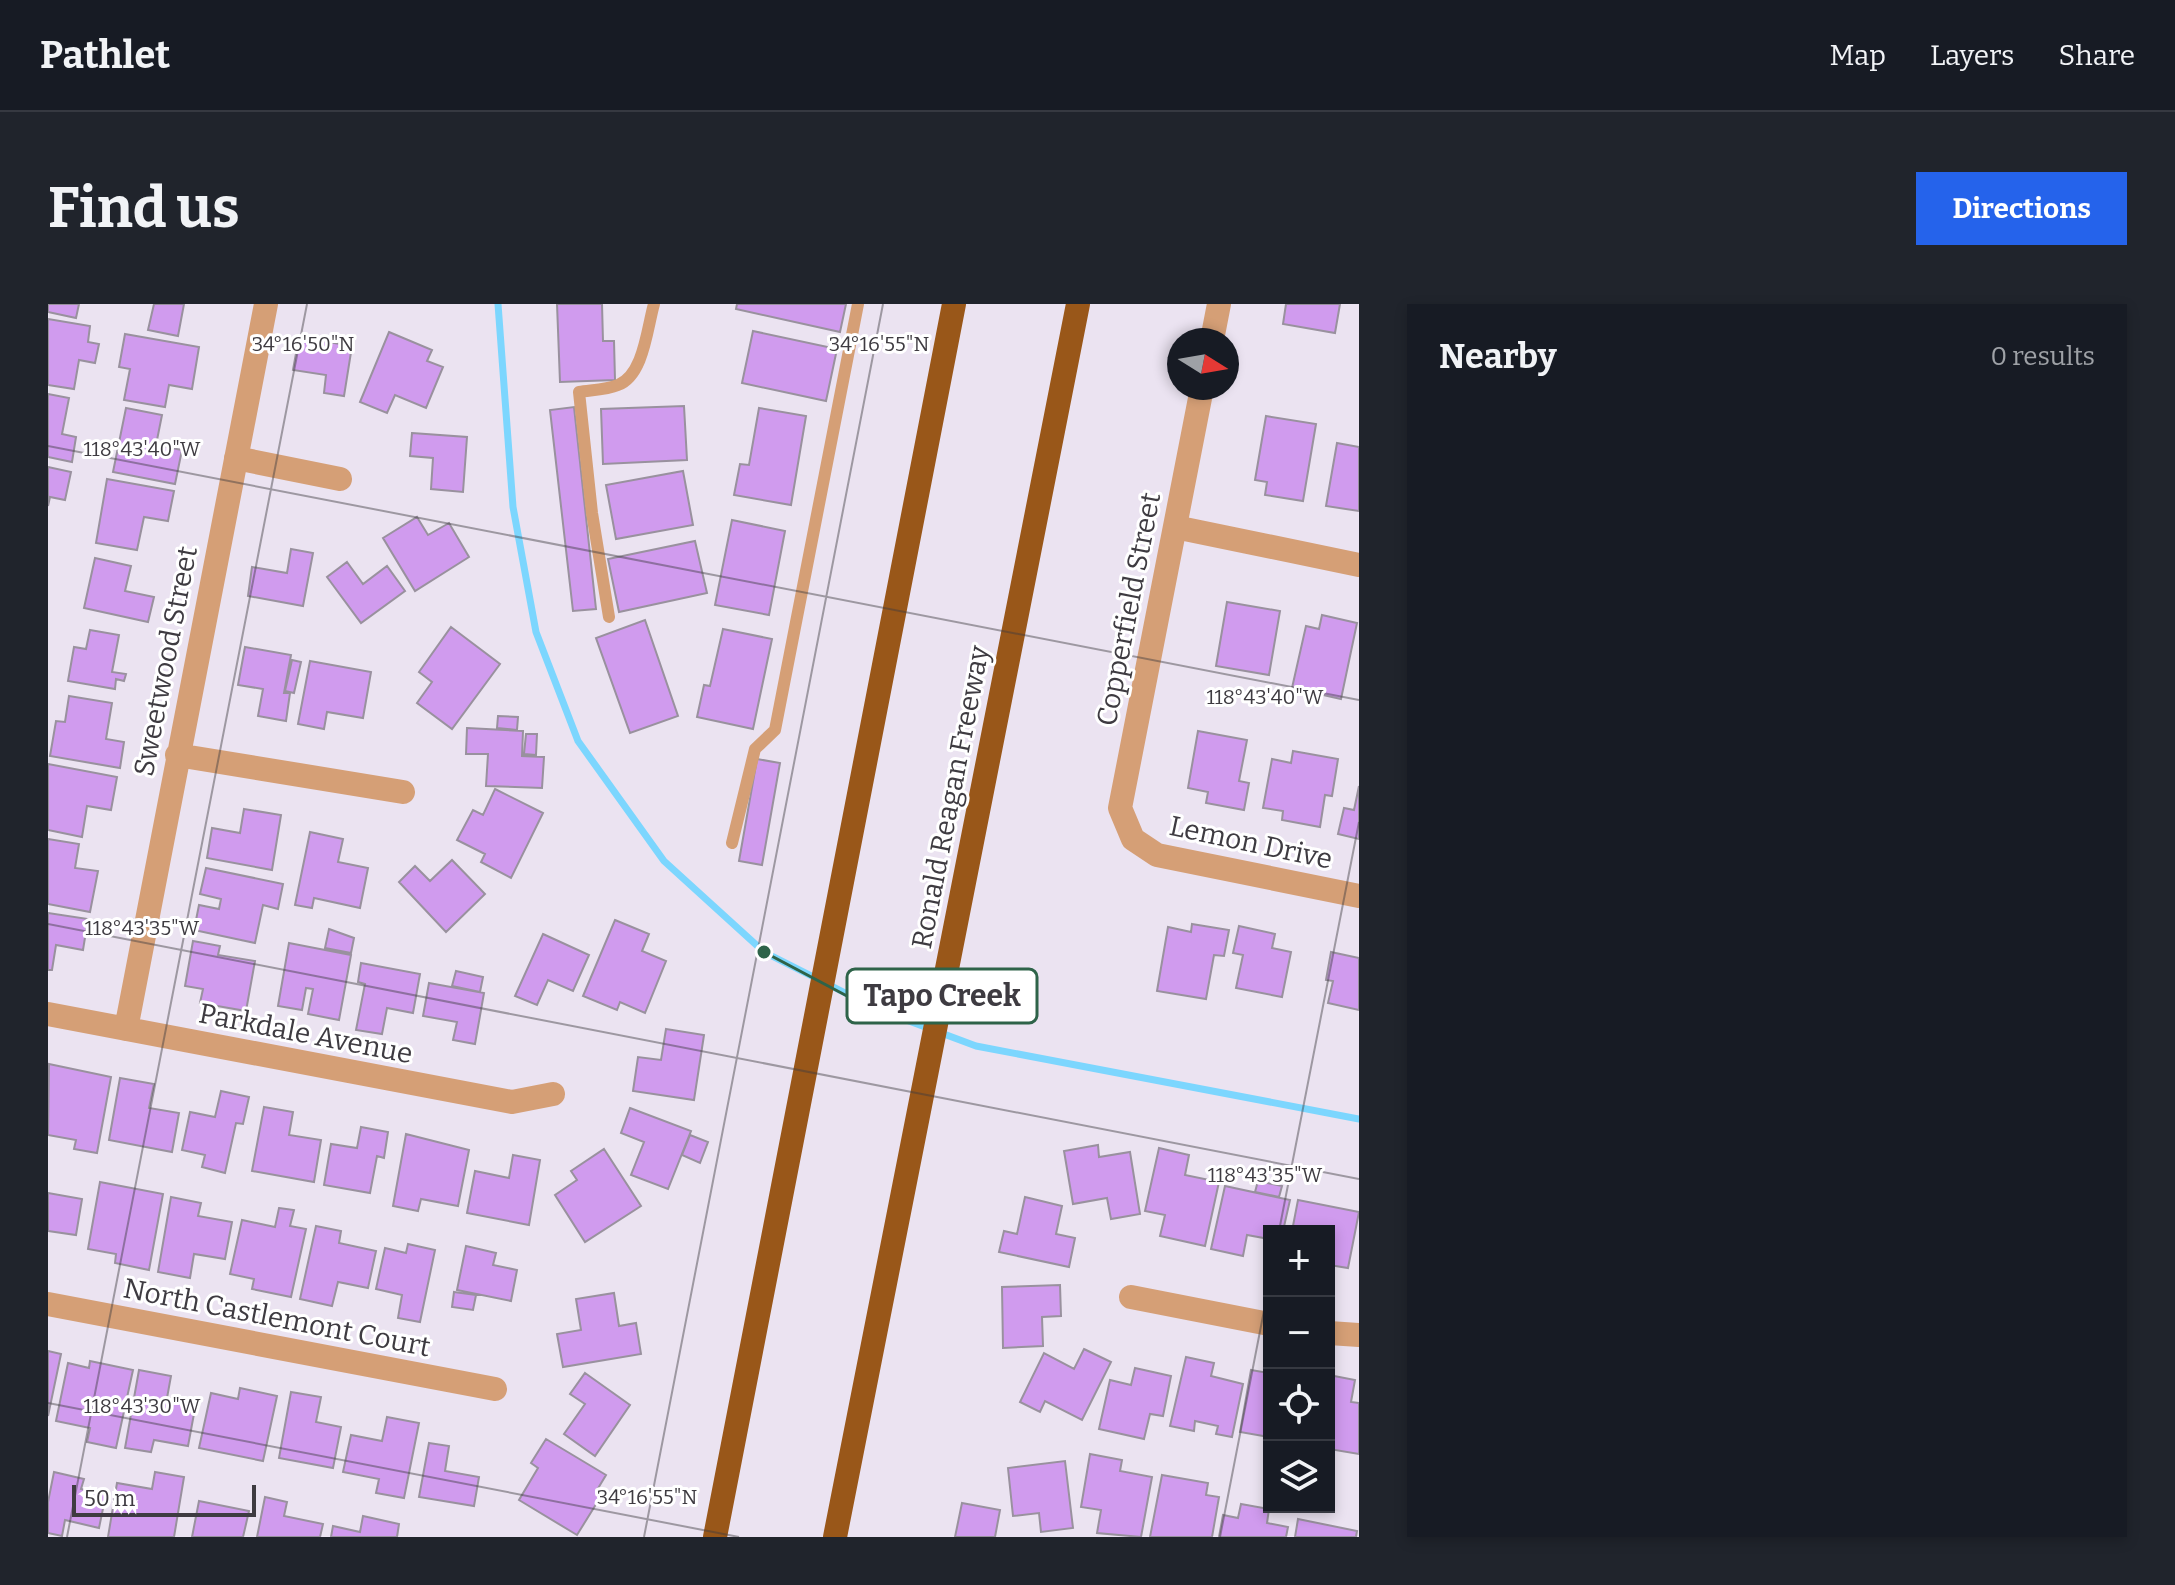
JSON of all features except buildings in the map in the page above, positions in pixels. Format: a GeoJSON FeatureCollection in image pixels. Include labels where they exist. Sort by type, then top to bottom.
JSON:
{"type":"FeatureCollection","features":[{"type":"Feature","properties":{"kind":"highway"},"geometry":{"type":"LineString","coordinates":[[715,1537],[954,304]]}},
{"type":"Feature","properties":{"kind":"highway","name":"Ronald Reagan Freeway"},"geometry":{"type":"LineString","coordinates":[[835,1537],[1078,304]]}},
{"type":"Feature","properties":{"kind":"street","name":"Sweetwood Street"},"geometry":{"type":"LineString","coordinates":[[126,1029],[266,304]]}},
{"type":"Feature","properties":{"kind":"street"},"geometry":{"type":"LineString","coordinates":[[1214,328],[1219,304]]}},
{"type":"Feature","properties":{"kind":"street","name":"Copperfield Street"},"geometry":{"type":"LineString","coordinates":[[1133,839],[1120,808],[1200,400]]}},
{"type":"Feature","properties":{"kind":"street"},"geometry":{"type":"LineString","coordinates":[[236,458],[340,479]]}},
{"type":"Feature","properties":{"kind":"street"},"geometry":{"type":"LineString","coordinates":[[1175,527],[1359,565]]}},
{"type":"Feature","properties":{"kind":"street"},"geometry":{"type":"LineString","coordinates":[[177,755],[403,792]]}},
{"type":"Feature","properties":{"kind":"street","name":"Lemon Drive"},"geometry":{"type":"LineString","coordinates":[[1133,839],[1157,855],[1359,896]]}},
{"type":"Feature","properties":{"kind":"street","name":"Parkdale Avenue"},"geometry":{"type":"LineString","coordinates":[[48,1014],[512,1102],[553,1094]]}},
{"type":"Feature","properties":{"kind":"street"},"geometry":{"type":"LineString","coordinates":[[1131,1297],[1263,1323]]}},
{"type":"Feature","properties":{"kind":"street","name":"North Castlemont Court"},"geometry":{"type":"LineString","coordinates":[[48,1304],[495,1389]]}},
{"type":"Feature","properties":{"kind":"street"},"geometry":{"type":"LineString","coordinates":[[1335,1333],[1359,1335]]}},
{"type":"Feature","properties":{"kind":"lane"},"geometry":{"type":"LineString","coordinates":[[609,617],[592,513],[579,392],[618,385],[628,379],[636,367],[654,304]]}},
{"type":"Feature","properties":{"kind":"lane"},"geometry":{"type":"LineString","coordinates":[[732,843],[755,749],[775,730],[858,304]]}},
{"type":"Feature","properties":{"kind":"waterway"},"geometry":{"type":"LineString","coordinates":[[498,304],[513,507],[536,632],[578,741],[664,861],[764,952],[877,1009],[976,1046],[1359,1119]]}},
{"type":"Feature","properties":{"kind":"place","name":"Tapo Creek"},"geometry":{"type":"Point","coordinates":[764,952]}}]}
